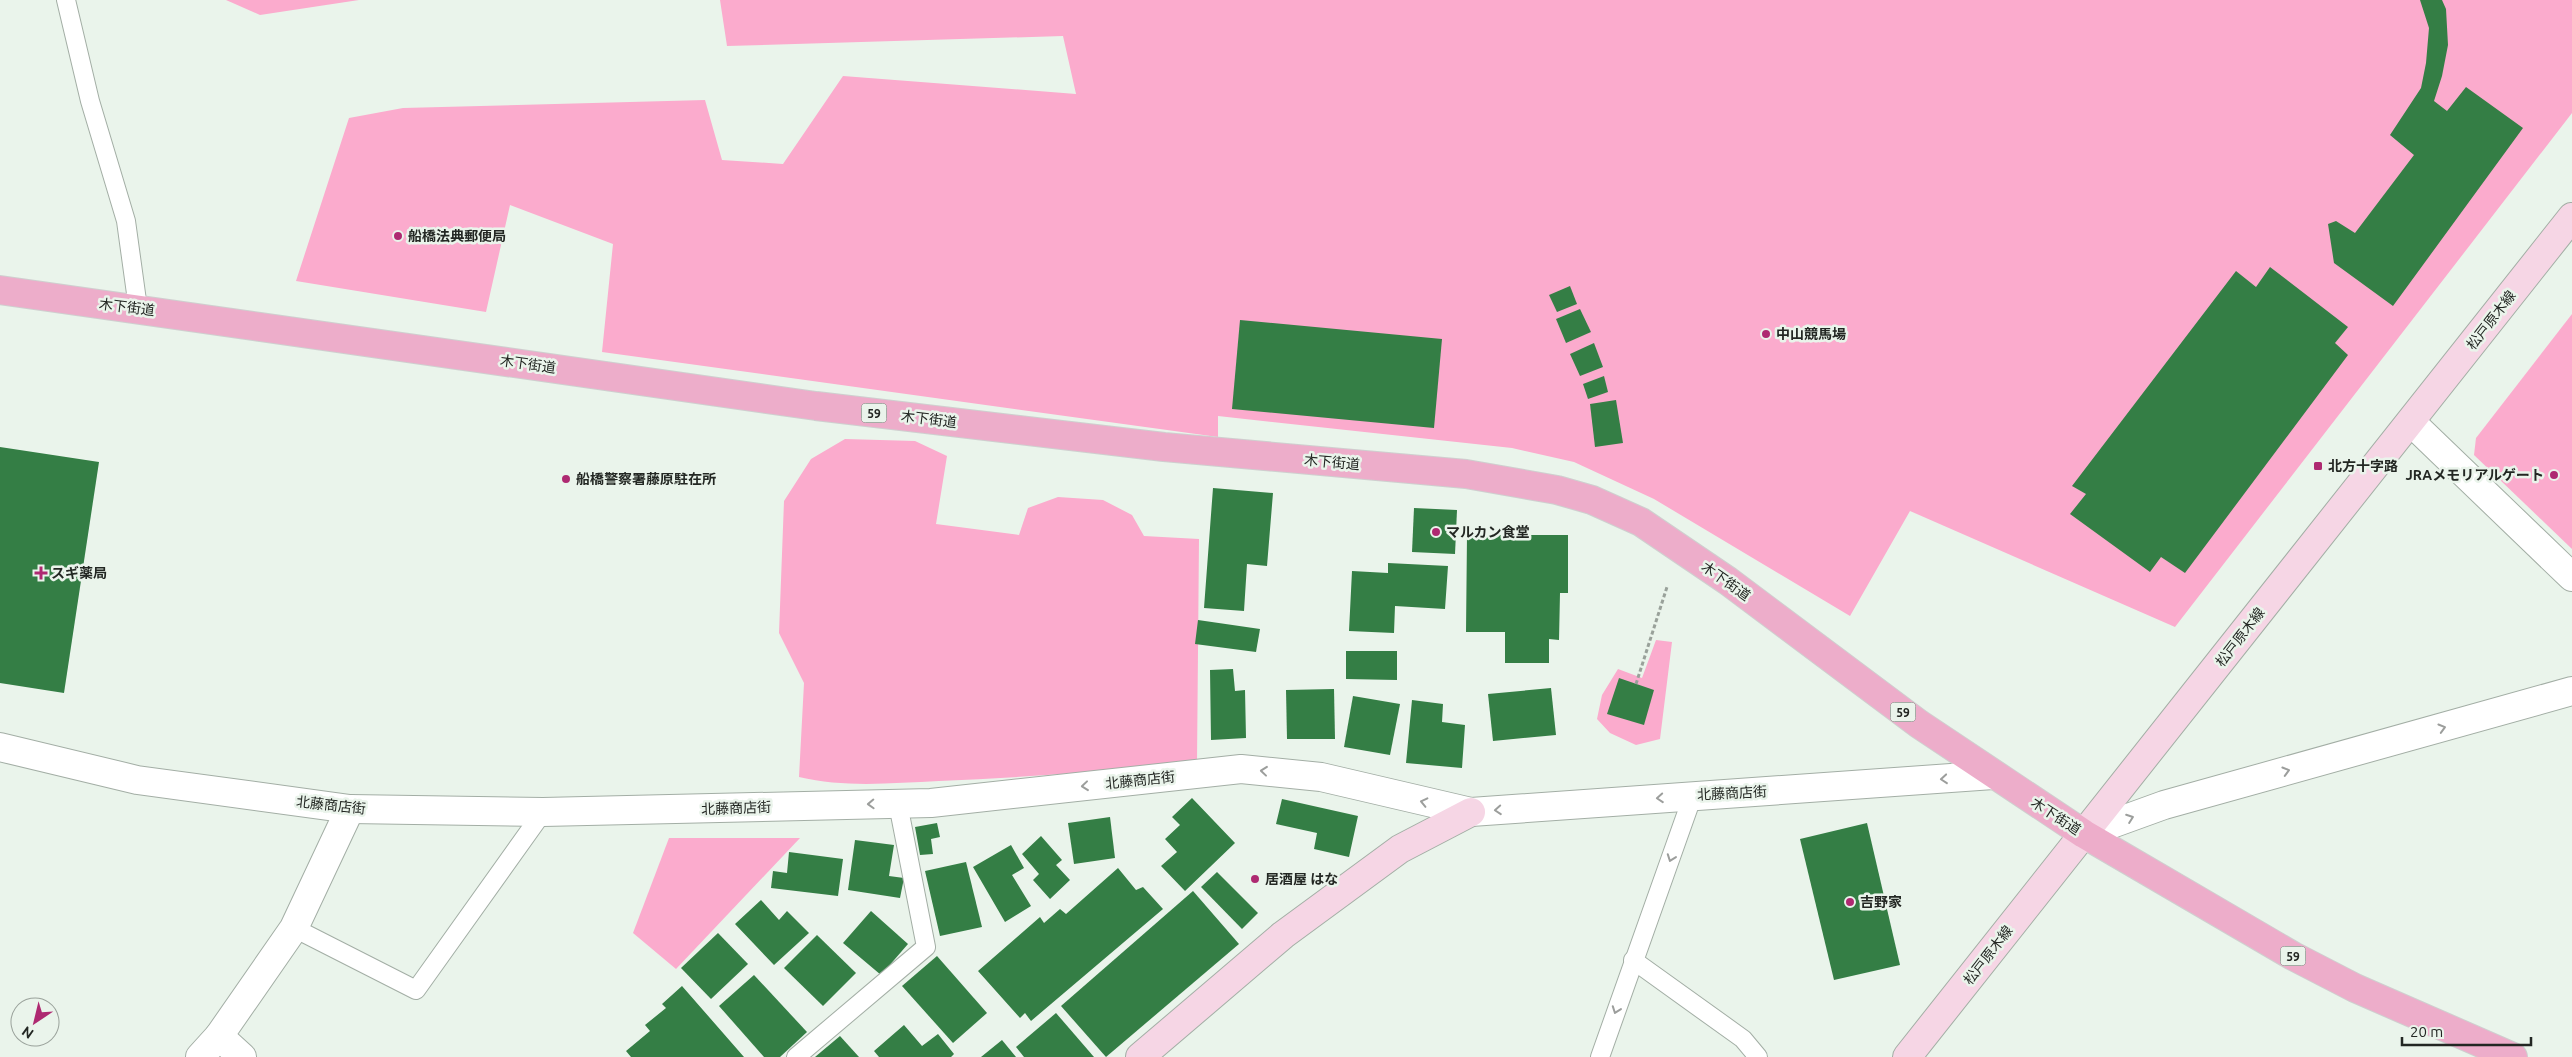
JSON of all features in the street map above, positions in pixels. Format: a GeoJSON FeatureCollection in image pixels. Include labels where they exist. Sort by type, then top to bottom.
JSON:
{"type":"FeatureCollection","features":[{"type":"Feature","properties":{"kind":"main road","name":"松戸原木線"},"geometry":{"type":"LineString","coordinates":[[1908,1057],[2572,217]]}},
{"type":"Feature","properties":{"kind":"main road","name":"木下街道"},"geometry":{"type":"LineString","coordinates":[[0,290],[138,308],[816,406],[1164,447],[1466,474],[1557,490],[1592,500],[1640,522],[1728,581],[1919,724],[2084,834],[2308,964],[2355,988],[2513,1057]]}},
{"type":"Feature","properties":{"kind":"main road","name":"北藤商店街"},"geometry":{"type":"LineString","coordinates":[[1140,1057],[1283,935],[1400,849],[1471,812]]}},
{"type":"Feature","properties":{"kind":"street"},"geometry":{"type":"LineString","coordinates":[[2411,422],[2572,577]]}},
{"type":"Feature","properties":{"kind":"street"},"geometry":{"type":"LineString","coordinates":[[2084,834],[2164,805],[2572,691]]}},
{"type":"Feature","properties":{"kind":"street","name":"北藤商店街"},"geometry":{"type":"LineString","coordinates":[[0,747],[137,780],[350,809],[543,812],[931,803],[1241,769],[1321,776],[1471,812],[1993,775]]}},
{"type":"Feature","properties":{"kind":"street"},"geometry":{"type":"LineString","coordinates":[[200,1057],[219,1036],[294,928],[350,809]]}},
{"type":"Feature","properties":{"kind":"street"},"geometry":{"type":"LineString","coordinates":[[219,1036],[242,1057]]}},
{"type":"Feature","properties":{"kind":"lane"},"geometry":{"type":"LineString","coordinates":[[66,0],[90,101],[126,221],[138,308]]}},
{"type":"Feature","properties":{"kind":"lane"},"geometry":{"type":"LineString","coordinates":[[1600,1057],[1694,795]]}},
{"type":"Feature","properties":{"kind":"lane"},"geometry":{"type":"LineString","coordinates":[[796,1057],[926,947],[898,804]]}},
{"type":"Feature","properties":{"kind":"lane"},"geometry":{"type":"LineString","coordinates":[[294,928],[416,990],[543,812]]}},
{"type":"Feature","properties":{"kind":"lane"},"geometry":{"type":"LineString","coordinates":[[1634,960],[1743,1039],[1758,1057]]}},
{"type":"Feature","properties":{"kind":"path"},"geometry":{"type":"LineString","coordinates":[[1636,684],[1667,586]]}},
{"type":"Feature","properties":{"kind":"shaded area"},"geometry":{"type":"Polygon","coordinates":[[[226,0],[359,0],[260,15],[226,0]]]}},
{"type":"Feature","properties":{"kind":"shaded area","name":"中山競馬場"},"geometry":{"type":"Polygon","coordinates":[[[720,0],[2572,0],[2572,113],[2175,627],[1910,511],[1850,616],[1654,499],[1574,462],[1512,448],[1218,416],[1218,437],[602,352],[613,244],[510,205],[486,312],[296,281],[349,118],[403,108],[705,100],[722,160],[783,164],[843,76],[1076,94],[1063,36],[727,46],[720,0]]]}},
{"type":"Feature","properties":{"kind":"shaded area"},"geometry":{"type":"Polygon","coordinates":[[[2572,314],[2572,549],[2474,455],[2476,438],[2572,314]]]}},
{"type":"Feature","properties":{"kind":"shaded area"},"geometry":{"type":"Polygon","coordinates":[[[845,439],[915,441],[947,456],[936,524],[1019,535],[1028,508],[1058,497],[1103,500],[1132,515],[1144,536],[1199,539],[1197,762],[1036,776],[886,784],[834,783],[799,777],[804,683],[779,633],[784,501],[811,459],[845,439]]]}},
{"type":"Feature","properties":{"kind":"shaded area"},"geometry":{"type":"Polygon","coordinates":[[[1656,640],[1672,642],[1660,739],[1636,745],[1610,733],[1597,719],[1602,695],[1618,669],[1642,678],[1656,640]]]}},
{"type":"Feature","properties":{"kind":"shaded area"},"geometry":{"type":"Polygon","coordinates":[[[669,838],[800,838],[676,969],[633,933],[669,838]]]}},
{"type":"Feature","properties":{"kind":"building"},"geometry":{"type":"Polygon","coordinates":[[[2420,0],[2442,0],[2446,9],[2448,45],[2442,76],[2434,101],[2447,111],[2466,87],[2523,128],[2393,306],[2334,263],[2328,224],[2336,221],[2355,233],[2414,155],[2390,135],[2421,88],[2426,63],[2429,28],[2420,0]]]}},
{"type":"Feature","properties":{"kind":"building"},"geometry":{"type":"Polygon","coordinates":[[[2270,267],[2348,327],[2335,343],[2348,355],[2185,573],[2161,557],[2150,572],[2070,514],[2086,494],[2072,486],[2236,271],[2256,287],[2270,267]]]}},
{"type":"Feature","properties":{"kind":"building"},"geometry":{"type":"Polygon","coordinates":[[[1570,286],[1577,304],[1557,312],[1549,295],[1570,286]]]}},
{"type":"Feature","properties":{"kind":"building"},"geometry":{"type":"Polygon","coordinates":[[[1580,309],[1591,332],[1566,343],[1556,319],[1580,309]]]}},
{"type":"Feature","properties":{"kind":"building"},"geometry":{"type":"Polygon","coordinates":[[[1240,320],[1442,339],[1434,428],[1232,409],[1240,320]]]}},
{"type":"Feature","properties":{"kind":"building"},"geometry":{"type":"Polygon","coordinates":[[[1594,343],[1603,367],[1580,376],[1570,354],[1594,343]]]}},
{"type":"Feature","properties":{"kind":"building"},"geometry":{"type":"Polygon","coordinates":[[[1604,376],[1608,392],[1588,399],[1583,384],[1604,376]]]}},
{"type":"Feature","properties":{"kind":"building"},"geometry":{"type":"Polygon","coordinates":[[[1616,400],[1623,443],[1595,447],[1590,404],[1616,400]]]}},
{"type":"Feature","properties":{"kind":"building","name":"スギ薬局"},"geometry":{"type":"Polygon","coordinates":[[[0,447],[99,462],[64,693],[0,683],[0,447]]]}},
{"type":"Feature","properties":{"kind":"building"},"geometry":{"type":"Polygon","coordinates":[[[1213,488],[1273,493],[1267,566],[1247,564],[1244,611],[1204,608],[1213,488]]]}},
{"type":"Feature","properties":{"kind":"building"},"geometry":{"type":"Polygon","coordinates":[[[1414,508],[1457,510],[1455,554],[1412,552],[1414,508]]]}},
{"type":"Feature","properties":{"kind":"building"},"geometry":{"type":"Polygon","coordinates":[[[1467,535],[1568,535],[1568,593],[1560,593],[1559,640],[1549,639],[1549,663],[1505,663],[1505,632],[1466,632],[1467,535]]]}},
{"type":"Feature","properties":{"kind":"building"},"geometry":{"type":"Polygon","coordinates":[[[1388,563],[1448,566],[1445,609],[1395,606],[1394,633],[1349,631],[1352,571],[1388,573],[1388,563]]]}},
{"type":"Feature","properties":{"kind":"building"},"geometry":{"type":"Polygon","coordinates":[[[1198,620],[1260,629],[1256,652],[1195,644],[1198,620]]]}},
{"type":"Feature","properties":{"kind":"building"},"geometry":{"type":"Polygon","coordinates":[[[1346,651],[1397,651],[1397,680],[1346,679],[1346,651]]]}},
{"type":"Feature","properties":{"kind":"building"},"geometry":{"type":"Polygon","coordinates":[[[1233,669],[1235,691],[1245,690],[1246,738],[1211,740],[1210,670],[1233,669]]]}},
{"type":"Feature","properties":{"kind":"building"},"geometry":{"type":"Polygon","coordinates":[[[1619,678],[1654,690],[1644,725],[1607,714],[1619,678]]]}},
{"type":"Feature","properties":{"kind":"building"},"geometry":{"type":"Polygon","coordinates":[[[1551,688],[1556,735],[1493,741],[1488,694],[1551,688]]]}},
{"type":"Feature","properties":{"kind":"building"},"geometry":{"type":"Polygon","coordinates":[[[1334,689],[1335,739],[1287,739],[1286,690],[1334,689]]]}},
{"type":"Feature","properties":{"kind":"building"},"geometry":{"type":"Polygon","coordinates":[[[1353,696],[1400,704],[1390,755],[1344,747],[1353,696]]]}},
{"type":"Feature","properties":{"kind":"building"},"geometry":{"type":"Polygon","coordinates":[[[1412,700],[1443,704],[1442,722],[1465,725],[1462,768],[1406,763],[1412,700]]]}},
{"type":"Feature","properties":{"kind":"building"},"geometry":{"type":"Polygon","coordinates":[[[1192,798],[1235,843],[1185,891],[1161,866],[1177,852],[1165,839],[1180,825],[1172,817],[1192,798]]]}},
{"type":"Feature","properties":{"kind":"building"},"geometry":{"type":"Polygon","coordinates":[[[1282,799],[1358,816],[1349,857],[1314,849],[1317,833],[1276,824],[1282,799]]]}},
{"type":"Feature","properties":{"kind":"building"},"geometry":{"type":"Polygon","coordinates":[[[1110,817],[1115,858],[1074,864],[1068,823],[1110,817]]]}},
{"type":"Feature","properties":{"kind":"building"},"geometry":{"type":"Polygon","coordinates":[[[937,823],[940,837],[931,839],[933,854],[920,855],[915,827],[937,823]]]}},
{"type":"Feature","properties":{"kind":"building","name":"吉野家"},"geometry":{"type":"Polygon","coordinates":[[[1867,823],[1900,965],[1834,980],[1800,839],[1867,823]]]}},
{"type":"Feature","properties":{"kind":"building"},"geometry":{"type":"Polygon","coordinates":[[[1041,836],[1062,860],[1056,865],[1070,880],[1050,899],[1033,880],[1039,874],[1022,854],[1041,836]]]}},
{"type":"Feature","properties":{"kind":"building"},"geometry":{"type":"Polygon","coordinates":[[[855,840],[894,845],[889,876],[904,878],[900,898],[848,890],[855,840]]]}},
{"type":"Feature","properties":{"kind":"building"},"geometry":{"type":"Polygon","coordinates":[[[1011,845],[1024,868],[1012,875],[1031,906],[1005,922],[973,867],[1011,845]]]}},
{"type":"Feature","properties":{"kind":"building"},"geometry":{"type":"Polygon","coordinates":[[[789,852],[843,859],[838,896],[771,888],[773,871],[787,873],[789,852]]]}},
{"type":"Feature","properties":{"kind":"building"},"geometry":{"type":"Polygon","coordinates":[[[966,862],[982,927],[940,936],[925,871],[966,862]]]}},
{"type":"Feature","properties":{"kind":"building"},"geometry":{"type":"Polygon","coordinates":[[[1118,868],[1136,890],[1143,887],[1163,909],[1031,1021],[1025,1013],[1020,1018],[978,971],[1040,917],[1044,923],[1060,909],[1066,914],[1118,868]]]}},
{"type":"Feature","properties":{"kind":"building"},"geometry":{"type":"Polygon","coordinates":[[[1217,872],[1258,913],[1242,929],[1201,887],[1217,872]]]}},
{"type":"Feature","properties":{"kind":"building"},"geometry":{"type":"Polygon","coordinates":[[[1193,891],[1239,944],[1106,1057],[1061,1006],[1193,891]]]}},
{"type":"Feature","properties":{"kind":"building"},"geometry":{"type":"Polygon","coordinates":[[[761,900],[779,920],[787,911],[809,933],[774,965],[735,924],[761,900]]]}},
{"type":"Feature","properties":{"kind":"building"},"geometry":{"type":"Polygon","coordinates":[[[871,911],[908,944],[881,975],[843,943],[871,911]]]}},
{"type":"Feature","properties":{"kind":"building"},"geometry":{"type":"Polygon","coordinates":[[[718,933],[748,964],[711,999],[681,968],[718,933]]]}},
{"type":"Feature","properties":{"kind":"building"},"geometry":{"type":"Polygon","coordinates":[[[817,935],[856,973],[823,1006],[784,968],[817,935]]]}},
{"type":"Feature","properties":{"kind":"building"},"geometry":{"type":"Polygon","coordinates":[[[937,956],[987,1013],[953,1043],[902,986],[937,956]]]}},
{"type":"Feature","properties":{"kind":"building"},"geometry":{"type":"Polygon","coordinates":[[[754,975],[807,1032],[780,1057],[764,1057],[719,1006],[754,975]]]}},
{"type":"Feature","properties":{"kind":"building"},"geometry":{"type":"Polygon","coordinates":[[[682,986],[744,1057],[631,1057],[626,1051],[650,1031],[645,1025],[666,1008],[662,1004],[682,986]]]}},
{"type":"Feature","properties":{"kind":"building"},"geometry":{"type":"Polygon","coordinates":[[[1056,1013],[1094,1057],[1024,1057],[1016,1047],[1056,1013]]]}},
{"type":"Feature","properties":{"kind":"building"},"geometry":{"type":"Polygon","coordinates":[[[904,1025],[922,1046],[938,1034],[954,1054],[951,1057],[879,1057],[874,1051],[904,1025]]]}},
{"type":"Feature","properties":{"kind":"building"},"geometry":{"type":"Polygon","coordinates":[[[840,1036],[859,1057],[815,1057],[840,1036]]]}},
{"type":"Feature","properties":{"kind":"building"},"geometry":{"type":"Polygon","coordinates":[[[1002,1040],[1016,1057],[981,1057],[1002,1040]]]}},
{"type":"Feature","properties":{"kind":"place","name":"船橋法典郵便局"},"geometry":{"type":"Point","coordinates":[398,236]}},
{"type":"Feature","properties":{"kind":"place","name":"中山競馬場"},"geometry":{"type":"Point","coordinates":[1766,334]}},
{"type":"Feature","properties":{"kind":"place","name":"北方十字路"},"geometry":{"type":"Point","coordinates":[2318,466]}},
{"type":"Feature","properties":{"kind":"place","name":"JRAメモリアルゲート"},"geometry":{"type":"Point","coordinates":[2554,475]}},
{"type":"Feature","properties":{"kind":"place","name":"船橋警察署藤原駐在所"},"geometry":{"type":"Point","coordinates":[566,479]}},
{"type":"Feature","properties":{"kind":"place","name":"マルカン食堂"},"geometry":{"type":"Point","coordinates":[1436,532]}},
{"type":"Feature","properties":{"kind":"place","name":"スギ薬局"},"geometry":{"type":"Point","coordinates":[41,573]}},
{"type":"Feature","properties":{"kind":"place","name":"居酒屋 はな"},"geometry":{"type":"Point","coordinates":[1255,879]}},
{"type":"Feature","properties":{"kind":"place","name":"吉野家"},"geometry":{"type":"Point","coordinates":[1850,902]}}]}
